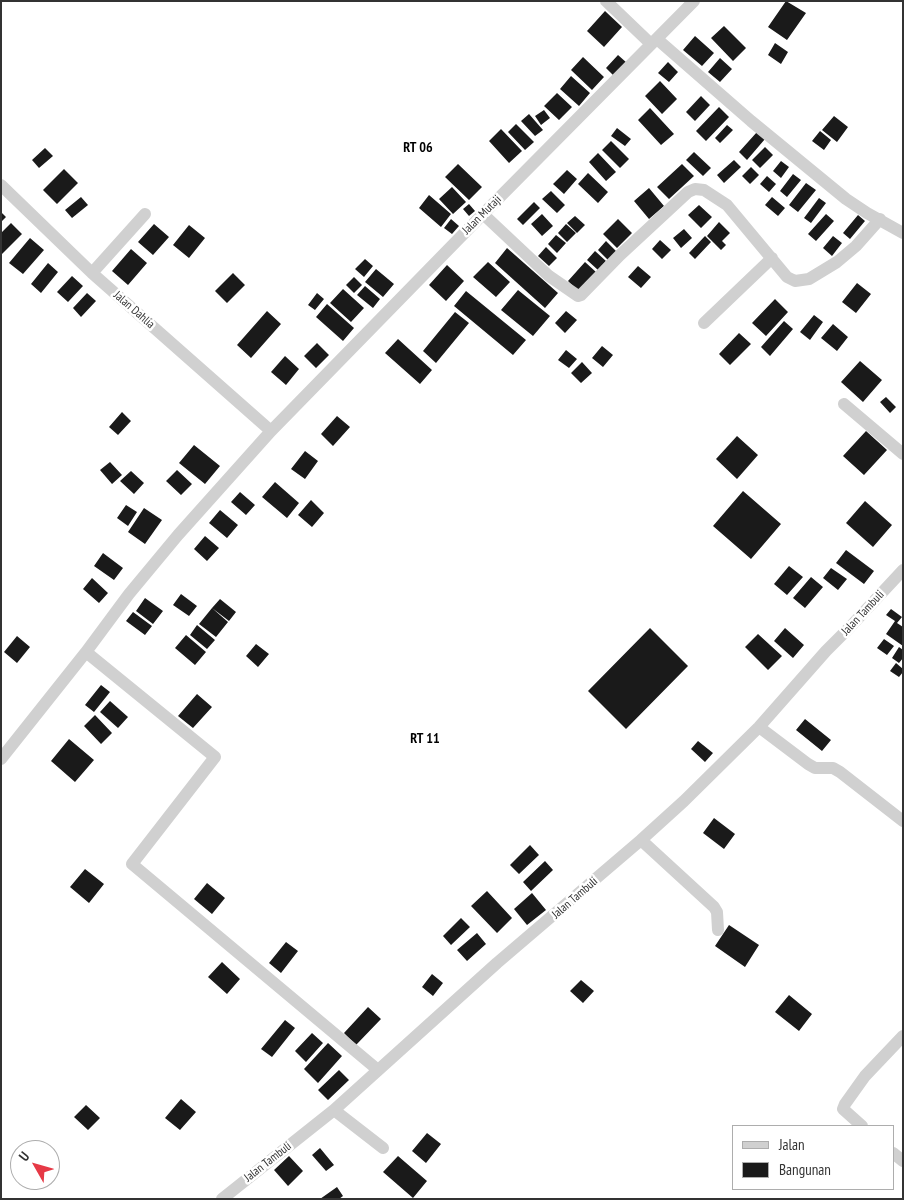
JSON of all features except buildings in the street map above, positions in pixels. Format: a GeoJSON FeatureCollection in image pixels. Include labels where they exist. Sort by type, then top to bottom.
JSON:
{"type":"FeatureCollection","features":[{"type":"Feature","properties":{"kind":"street"},"geometry":{"type":"LineString","coordinates":[[606,1],[846,199],[903,233]]}},
{"type":"Feature","properties":{"kind":"street","name":"Jalan Mutaji"},"geometry":{"type":"LineString","coordinates":[[1,759],[178,534],[271,431],[694,1]]}},
{"type":"Feature","properties":{"kind":"street","name":"Jalan Dahlia"},"geometry":{"type":"LineString","coordinates":[[1,185],[92,273],[271,431]]}},
{"type":"Feature","properties":{"kind":"street"},"geometry":{"type":"LineString","coordinates":[[483,214],[549,276],[576,296],[581,295],[620,255],[688,192],[695,189],[704,190],[727,205],[787,277],[795,281],[809,279],[845,256],[880,219]]}},
{"type":"Feature","properties":{"kind":"street"},"geometry":{"type":"LineString","coordinates":[[92,273],[145,214]]}},
{"type":"Feature","properties":{"kind":"street"},"geometry":{"type":"LineString","coordinates":[[704,323],[772,258]]}},
{"type":"Feature","properties":{"kind":"street"},"geometry":{"type":"LineString","coordinates":[[844,404],[903,454]]}},
{"type":"Feature","properties":{"kind":"street","name":"Jalan Tambuli"},"geometry":{"type":"LineString","coordinates":[[222,1199],[334,1110],[497,963],[684,801],[758,727],[826,651],[850,628],[903,570]]}},
{"type":"Feature","properties":{"kind":"street"},"geometry":{"type":"LineString","coordinates":[[86,652],[216,757],[132,864],[378,1070]]}},
{"type":"Feature","properties":{"kind":"street"},"geometry":{"type":"LineString","coordinates":[[758,727],[815,768],[833,768],[840,772],[903,821]]}},
{"type":"Feature","properties":{"kind":"street"},"geometry":{"type":"LineString","coordinates":[[641,840],[714,907],[717,912],[718,930]]}},
{"type":"Feature","properties":{"kind":"street"},"geometry":{"type":"LineString","coordinates":[[861,1125],[843,1109],[845,1104],[866,1076],[903,1036]]}},
{"type":"Feature","properties":{"kind":"street"},"geometry":{"type":"LineString","coordinates":[[334,1110],[383,1148]]}},
{"type":"Feature","properties":{"kind":"district","name":"RT 06"},"geometry":{"type":"Point","coordinates":[418,148]}},
{"type":"Feature","properties":{"kind":"district","name":"RT 11"},"geometry":{"type":"Point","coordinates":[425,739]}}]}
